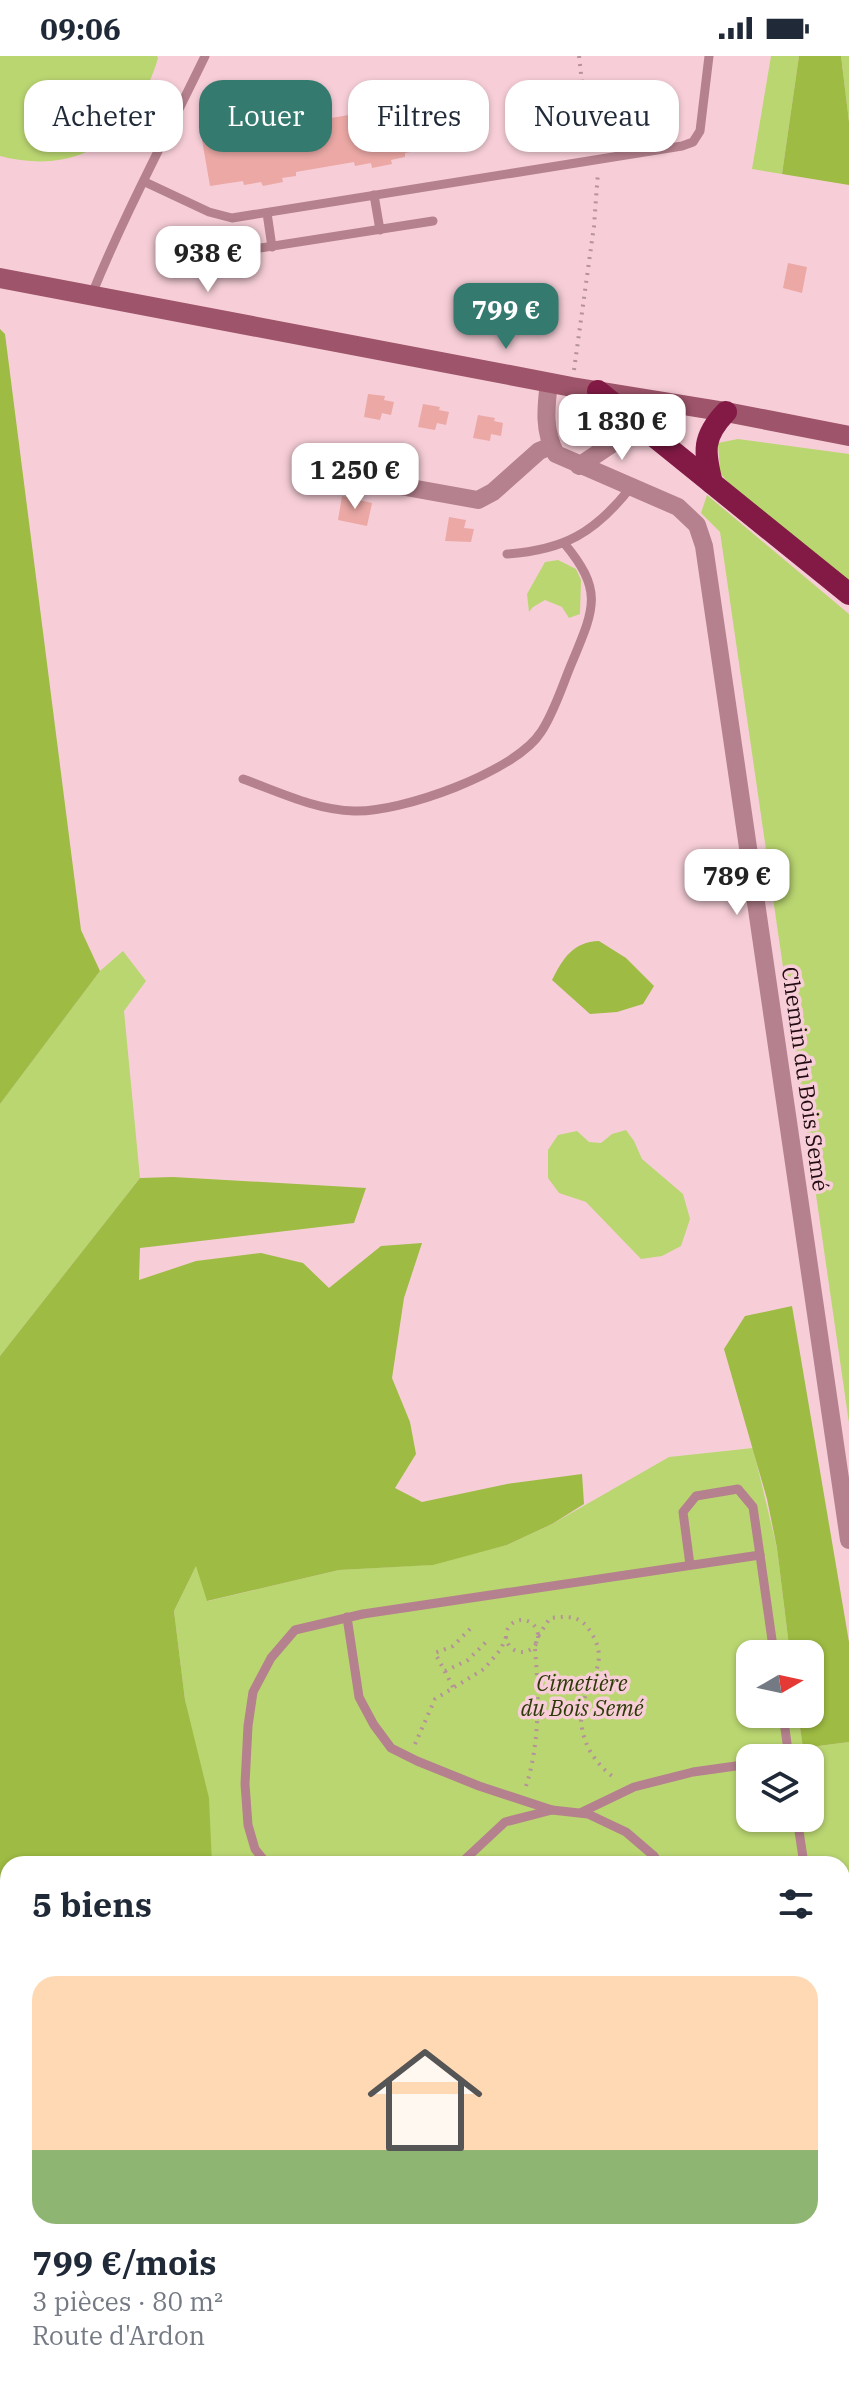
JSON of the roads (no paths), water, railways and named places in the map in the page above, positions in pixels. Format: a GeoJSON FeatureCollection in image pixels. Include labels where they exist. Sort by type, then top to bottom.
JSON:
{"type":"FeatureCollection","features":[{"type":"Feature","properties":{"kind":"highway"},"geometry":{"type":"LineString","coordinates":[[598,391],[849,594]]}},
{"type":"Feature","properties":{"kind":"highway"},"geometry":{"type":"LineString","coordinates":[[712,483],[706,458],[711,427],[726,412]]}},
{"type":"Feature","properties":{"kind":"main road"},"geometry":{"type":"LineString","coordinates":[[0,278],[849,436]]}},
{"type":"Feature","properties":{"kind":"street"},"geometry":{"type":"LineString","coordinates":[[389,484],[478,500],[493,492],[539,451],[551,446],[546,421],[549,382]]}},
{"type":"Feature","properties":{"kind":"street"},"geometry":{"type":"LineString","coordinates":[[579,466],[640,425]]}},
{"type":"Feature","properties":{"kind":"street","name":"Chemin du Bois Semé"},"geometry":{"type":"LineString","coordinates":[[551,446],[556,454],[579,466],[678,507],[697,525],[704,546],[849,1540]]}},
{"type":"Feature","properties":{"kind":"lane"},"geometry":{"type":"LineString","coordinates":[[92,294],[116,235],[205,56]]}},
{"type":"Feature","properties":{"kind":"lane"},"geometry":{"type":"LineString","coordinates":[[145,182],[209,212],[232,218],[599,160],[693,142],[700,131],[709,56]]}},
{"type":"Feature","properties":{"kind":"lane"},"geometry":{"type":"LineString","coordinates":[[374,195],[380,230]]}},
{"type":"Feature","properties":{"kind":"lane"},"geometry":{"type":"LineString","coordinates":[[267,213],[272,247]]}},
{"type":"Feature","properties":{"kind":"lane"},"geometry":{"type":"LineString","coordinates":[[216,255],[433,221]]}},
{"type":"Feature","properties":{"kind":"lane"},"geometry":{"type":"LineString","coordinates":[[507,554],[541,552],[573,540],[617,504],[631,487]]}},
{"type":"Feature","properties":{"kind":"lane"},"geometry":{"type":"LineString","coordinates":[[243,779],[316,806],[356,811],[401,804],[472,781],[520,756],[541,733],[584,632],[593,595],[583,566],[564,543]]}},
{"type":"Feature","properties":{"kind":"lane"},"geometry":{"type":"LineString","coordinates":[[690,1565],[683,1512],[696,1496],[738,1489],[753,1507],[772,1640]]}},
{"type":"Feature","properties":{"kind":"lane"},"geometry":{"type":"LineString","coordinates":[[261,1856],[255,1849],[248,1825],[245,1784],[253,1692],[271,1658],[295,1630],[347,1617],[760,1555]]}},
{"type":"Feature","properties":{"kind":"lane"},"geometry":{"type":"LineString","coordinates":[[347,1617],[359,1697],[391,1748],[522,1801],[552,1810],[588,1814],[626,1832],[654,1856]]}},
{"type":"Feature","properties":{"kind":"lane"},"geometry":{"type":"LineString","coordinates":[[579,1813],[630,1789],[693,1772],[736,1766]]}},
{"type":"Feature","properties":{"kind":"lane"},"geometry":{"type":"LineString","coordinates":[[469,1856],[505,1822],[552,1810]]}},
{"type":"Feature","properties":{"kind":"lane"},"geometry":{"type":"LineString","coordinates":[[799,1832],[803,1856]]}},
{"type":"Feature","properties":{"kind":"park label","name":"Cimetière du Bois Semé"},"geometry":{"type":"Point","coordinates":[582,1694]}}]}
